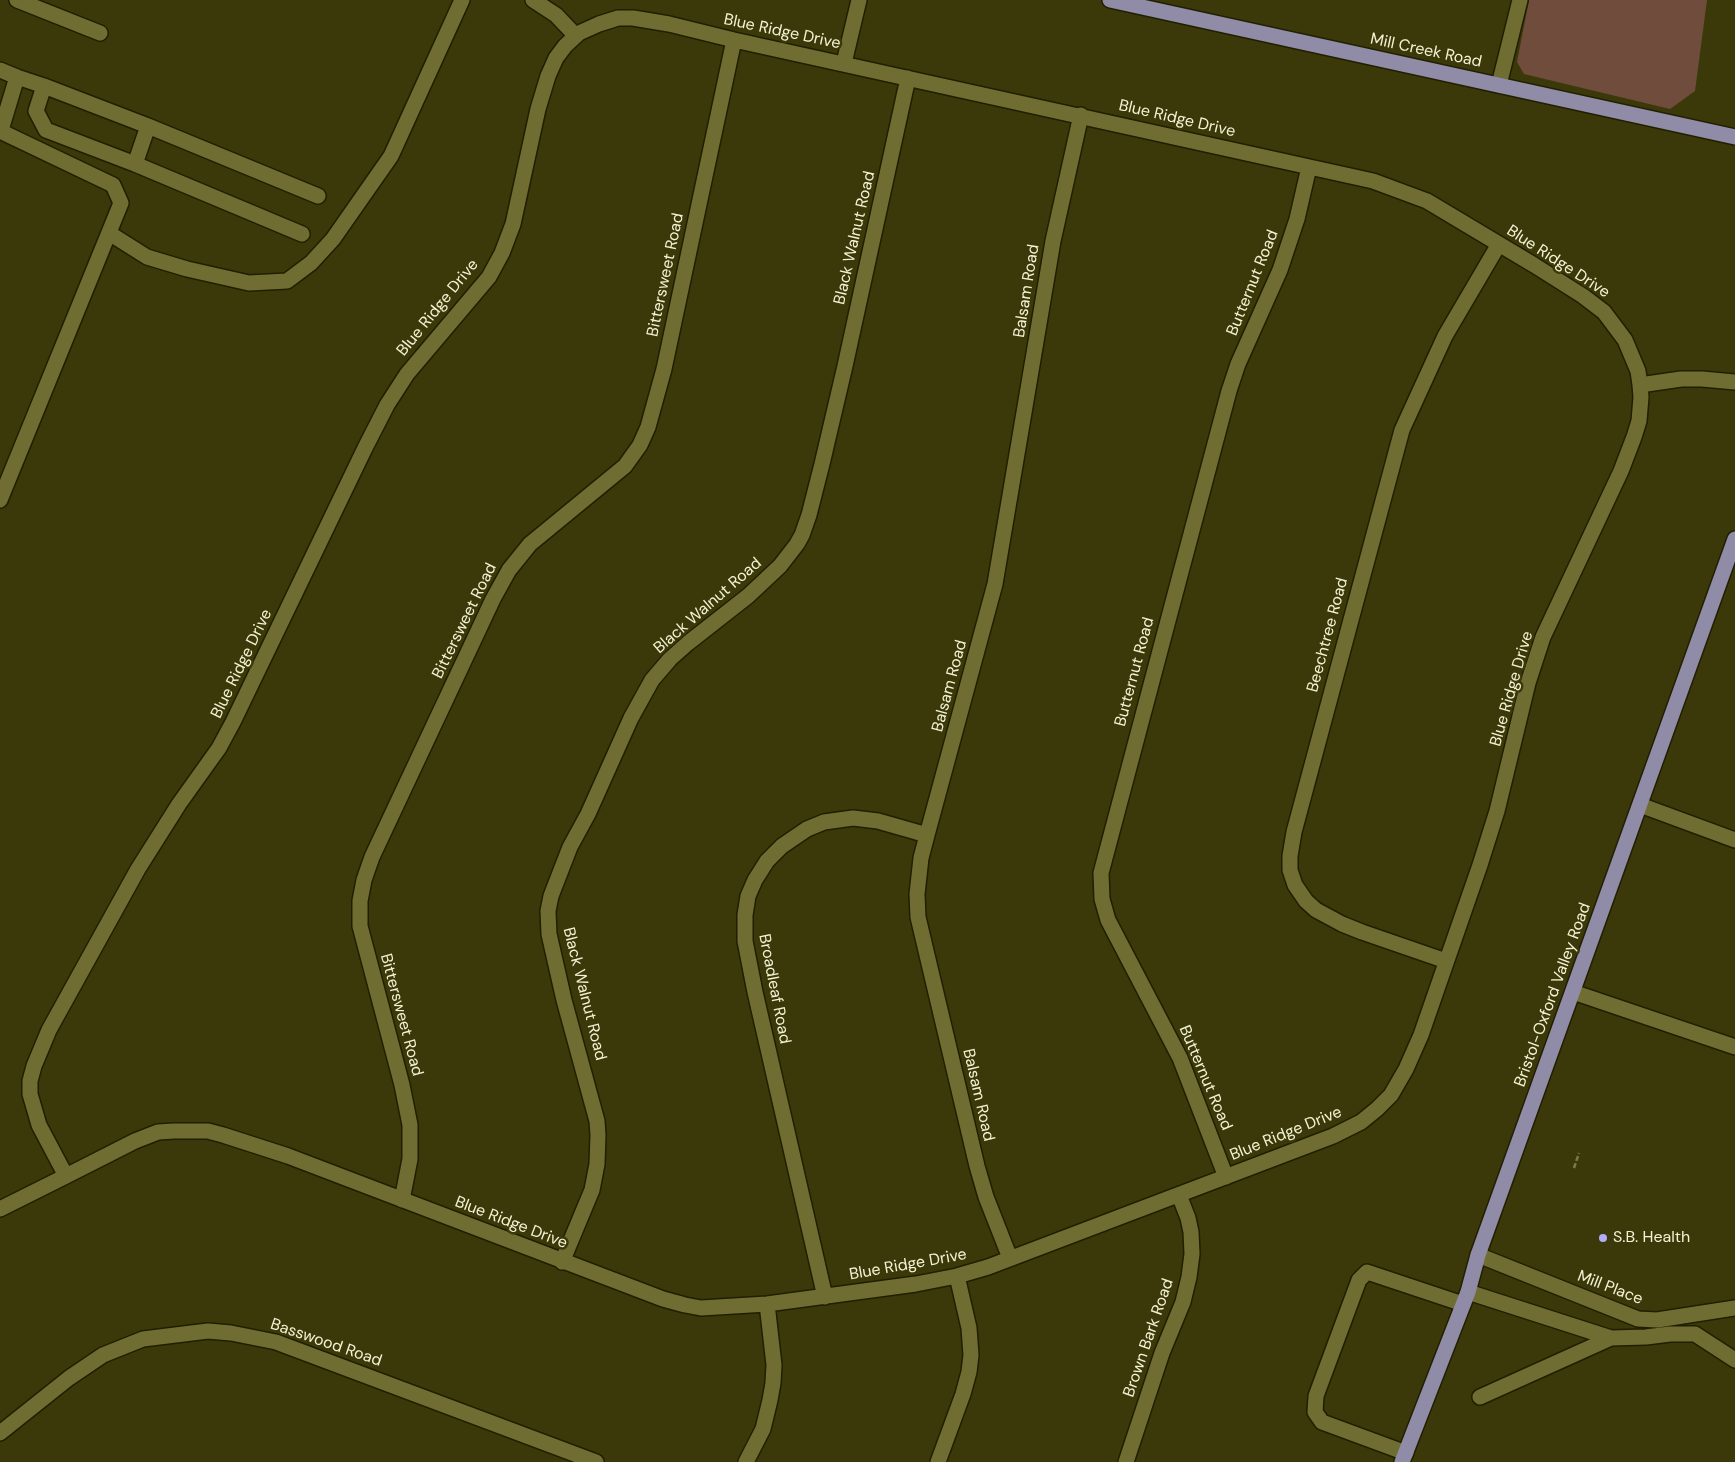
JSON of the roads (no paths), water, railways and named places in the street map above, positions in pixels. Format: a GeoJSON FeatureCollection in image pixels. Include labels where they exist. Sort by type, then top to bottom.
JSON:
{"type":"FeatureCollection","features":[{"type":"Feature","properties":{"kind":"main road","name":"Mill Creek Road"},"geometry":{"type":"LineString","coordinates":[[1110,0],[1735,137]]}},
{"type":"Feature","properties":{"kind":"main road","name":"Bristol-Oxford Valley Road"},"geometry":{"type":"LineString","coordinates":[[1404,1457],[1465,1298],[1478,1255],[1735,539]]}},
{"type":"Feature","properties":{"kind":"street"},"geometry":{"type":"LineString","coordinates":[[17,0],[100,33]]}},
{"type":"Feature","properties":{"kind":"street"},"geometry":{"type":"LineString","coordinates":[[109,233],[147,256],[187,269],[249,282],[287,280],[311,264],[333,239],[392,156],[462,0]]}},
{"type":"Feature","properties":{"kind":"street"},"geometry":{"type":"LineString","coordinates":[[533,0],[556,15],[576,36]]}},
{"type":"Feature","properties":{"kind":"street"},"geometry":{"type":"LineString","coordinates":[[844,64],[859,0]]}},
{"type":"Feature","properties":{"kind":"street"},"geometry":{"type":"LineString","coordinates":[[1500,85],[1520,0]]}},
{"type":"Feature","properties":{"kind":"street","name":"Blue Ridge Drive"},"geometry":{"type":"LineString","coordinates":[[0,1209],[158,1132],[208,1131],[288,1156],[562,1262],[685,1306],[701,1308],[767,1304],[825,1298],[916,1284],[957,1276],[988,1267],[1333,1136],[1360,1122],[1377,1109],[1391,1094],[1406,1069],[1421,1035],[1497,811],[1528,683],[1543,637],[1628,454],[1638,421],[1641,397],[1638,371],[1625,340],[1604,312],[1583,296],[1427,200],[1373,181],[669,24],[633,18],[618,18],[599,24],[576,36],[556,58],[548,76],[538,109],[513,224],[502,253],[489,277],[407,374],[387,405],[219,748],[179,804],[138,869],[49,1030],[34,1066],[30,1081],[30,1094],[39,1125],[66,1176]]}},
{"type":"Feature","properties":{"kind":"street","name":"Bittersweet Road"},"geometry":{"type":"LineString","coordinates":[[402,1200],[410,1159],[410,1125],[402,1085],[360,926],[360,901],[364,880],[372,857],[493,600],[509,570],[530,544],[626,466],[640,445],[648,427],[664,369],[734,40]]}},
{"type":"Feature","properties":{"kind":"street"},"geometry":{"type":"LineString","coordinates":[[0,70],[148,126],[318,196]]}},
{"type":"Feature","properties":{"kind":"street"},"geometry":{"type":"LineString","coordinates":[[0,500],[121,203],[113,185],[1,130],[4,113],[17,77]]}},
{"type":"Feature","properties":{"kind":"street","name":"Black Walnut Road"},"geometry":{"type":"LineString","coordinates":[[562,1262],[592,1190],[597,1164],[598,1135],[597,1121],[564,1000],[549,934],[548,911],[551,896],[570,847],[588,814],[631,718],[652,680],[670,659],[748,596],[780,566],[802,535],[822,464],[845,366],[908,78]]}},
{"type":"Feature","properties":{"kind":"street"},"geometry":{"type":"LineString","coordinates":[[44,86],[36,111],[46,130],[135,164],[302,234]]}},
{"type":"Feature","properties":{"kind":"street","name":"Balsam Road"},"geometry":{"type":"LineString","coordinates":[[1010,1258],[986,1197],[977,1166],[918,917],[917,894],[921,858],[995,584],[1053,241],[1081,115]]}},
{"type":"Feature","properties":{"kind":"street"},"geometry":{"type":"LineString","coordinates":[[135,164],[148,126]]}},
{"type":"Feature","properties":{"kind":"street","name":"Butternut Road"},"geometry":{"type":"LineString","coordinates":[[1226,1177],[1180,1058],[1108,920],[1102,899],[1100,872],[1229,391],[1238,364],[1280,270],[1297,220],[1309,167]]}},
{"type":"Feature","properties":{"kind":"street","name":"Beechtree Road"},"geometry":{"type":"LineString","coordinates":[[1446,961],[1362,932],[1316,910],[1306,902],[1295,885],[1290,870],[1290,856],[1294,832],[1402,430],[1445,336],[1499,244]]}},
{"type":"Feature","properties":{"kind":"street"},"geometry":{"type":"LineString","coordinates":[[1640,385],[1702,378],[1735,382]]}},
{"type":"Feature","properties":{"kind":"street"},"geometry":{"type":"LineString","coordinates":[[1640,805],[1735,840]]}},
{"type":"Feature","properties":{"kind":"street","name":"Broadleaf Road"},"geometry":{"type":"LineString","coordinates":[[825,1298],[745,941],[745,915],[748,896],[767,861],[782,846],[807,829],[824,822],[852,818],[878,820],[927,835]]}},
{"type":"Feature","properties":{"kind":"street"},"geometry":{"type":"LineString","coordinates":[[1573,992],[1735,1047]]}},
{"type":"Feature","properties":{"kind":"street","name":"Brown Bark Road"},"geometry":{"type":"LineString","coordinates":[[1126,1462],[1162,1353],[1182,1302],[1189,1276],[1192,1254],[1191,1232],[1179,1195]]}},
{"type":"Feature","properties":{"kind":"street","name":"Mill Place"},"geometry":{"type":"LineString","coordinates":[[1478,1255],[1638,1319],[1657,1320],[1735,1308]]}},
{"type":"Feature","properties":{"kind":"street"},"geometry":{"type":"LineString","coordinates":[[1404,1457],[1322,1422],[1315,1412],[1316,1396],[1355,1288],[1359,1280],[1367,1272],[1611,1338],[1695,1334],[1734,1359]]}},
{"type":"Feature","properties":{"kind":"street"},"geometry":{"type":"LineString","coordinates":[[938,1462],[963,1394],[971,1355],[969,1328],[957,1276]]}},
{"type":"Feature","properties":{"kind":"street"},"geometry":{"type":"LineString","coordinates":[[746,1462],[763,1429],[773,1383],[774,1364],[767,1304]]}},
{"type":"Feature","properties":{"kind":"street","name":"Basswood Road"},"geometry":{"type":"LineString","coordinates":[[0,1433],[69,1378],[103,1355],[143,1339],[208,1331],[231,1333],[276,1342],[596,1462]]}},
{"type":"Feature","properties":{"kind":"street"},"geometry":{"type":"LineString","coordinates":[[1480,1397],[1611,1338]]}},
{"type":"Feature","properties":{"kind":"place","name":"S.B. Health"},"geometry":{"type":"Point","coordinates":[1603,1238]}}]}
